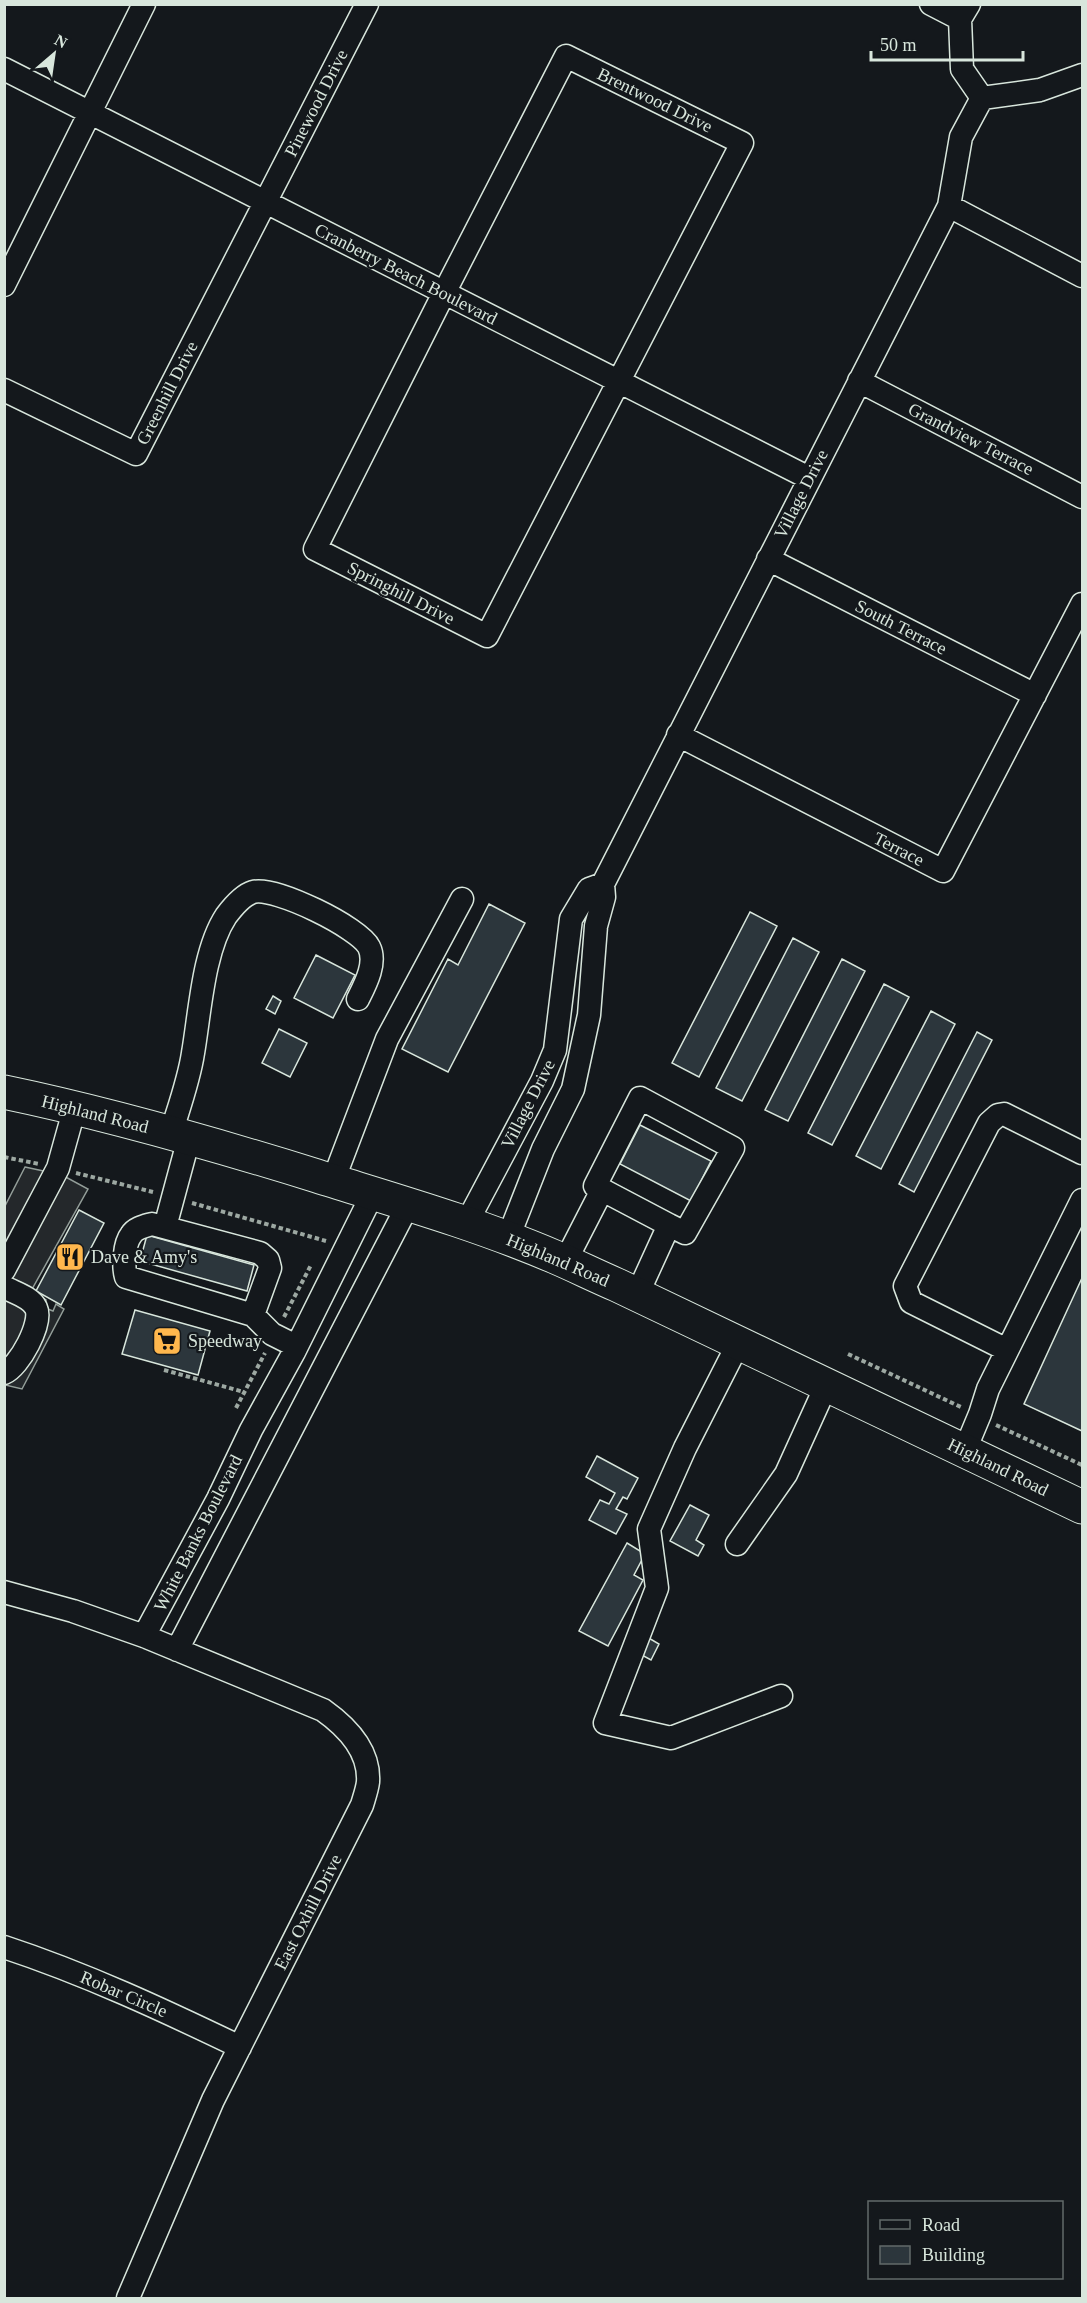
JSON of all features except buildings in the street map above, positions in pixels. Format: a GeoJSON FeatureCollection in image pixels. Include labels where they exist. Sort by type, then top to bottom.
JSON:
{"type":"FeatureCollection","features":[{"type":"Feature","properties":{"kind":"highway","name":"Highland Road"},"geometry":{"type":"LineString","coordinates":[[4,1092],[75,1107],[180,1135],[373,1193],[508,1238],[566,1262],[739,1342],[826,1386],[1083,1507]]}},
{"type":"Feature","properties":{"kind":"street"},"geometry":{"type":"LineString","coordinates":[[4,285],[144,4]]}},
{"type":"Feature","properties":{"kind":"street","name":"Pinewood Drive"},"geometry":{"type":"LineString","coordinates":[[265,201],[367,4]]}},
{"type":"Feature","properties":{"kind":"street"},"geometry":{"type":"LineString","coordinates":[[931,4],[964,12],[962,69],[982,98],[1040,90],[1083,75]]}},
{"type":"Feature","properties":{"kind":"street","name":"Brentwood Drive"},"geometry":{"type":"LineString","coordinates":[[444,292],[566,56],[742,143],[620,382]]}},
{"type":"Feature","properties":{"kind":"street","name":"Cranberry Beach Boulevard"},"geometry":{"type":"LineString","coordinates":[[4,69],[809,478]]}},
{"type":"Feature","properties":{"kind":"street","name":"Village Drive"},"geometry":{"type":"LineString","coordinates":[[508,1238],[543,1149],[573,1089],[589,1015],[596,926],[604,897],[603,884],[949,206],[961,137],[982,98]]}},
{"type":"Feature","properties":{"kind":"street","name":"Greenhill Drive"},"geometry":{"type":"LineString","coordinates":[[4,390],[135,454],[265,201]]}},
{"type":"Feature","properties":{"kind":"street"},"geometry":{"type":"LineString","coordinates":[[949,206],[1083,276]]}},
{"type":"Feature","properties":{"kind":"street","name":"Springhill Drive"},"geometry":{"type":"LineString","coordinates":[[444,292],[315,549],[487,636],[620,382]]}},
{"type":"Feature","properties":{"kind":"street","name":"Grandview Terrace"},"geometry":{"type":"LineString","coordinates":[[859,381],[1083,497]]}},
{"type":"Feature","properties":{"kind":"street","name":"South Terrace"},"geometry":{"type":"LineString","coordinates":[[768,559],[1035,695]]}},
{"type":"Feature","properties":{"kind":"street"},"geometry":{"type":"LineString","coordinates":[[1035,695],[1083,604]]}},
{"type":"Feature","properties":{"kind":"street","name":"Terrace"},"geometry":{"type":"LineString","coordinates":[[678,735],[943,872],[1035,695]]}},
{"type":"Feature","properties":{"kind":"street","name":"Village Drive"},"geometry":{"type":"LineString","coordinates":[[466,1224],[542,1081],[555,1050],[571,919],[589,889],[603,884]]}},
{"type":"Feature","properties":{"kind":"street"},"geometry":{"type":"LineString","coordinates":[[165,1227],[209,959],[226,917],[240,900],[252,892],[269,892],[299,902],[360,936],[370,948],[372,959],[367,980],[358,999]]}},
{"type":"Feature","properties":{"kind":"street"},"geometry":{"type":"LineString","coordinates":[[333,1181],[387,1039],[462,898]]}},
{"type":"Feature","properties":{"kind":"street"},"geometry":{"type":"LineString","coordinates":[[640,1098],[733,1148],[685,1233],[669,1225],[595,1186],[640,1098]]}},
{"type":"Feature","properties":{"kind":"street"},"geometry":{"type":"LineString","coordinates":[[4,1270],[58,1168],[75,1107]]}},
{"type":"Feature","properties":{"kind":"street"},"geometry":{"type":"LineString","coordinates":[[1007,1350],[911,1302],[905,1286],[989,1123],[998,1115],[1004,1114],[1083,1153]]}},
{"type":"Feature","properties":{"kind":"street"},"geometry":{"type":"LineString","coordinates":[[566,1262],[602,1190]]}},
{"type":"Feature","properties":{"kind":"street","name":"White Banks Boulevard"},"geometry":{"type":"LineString","coordinates":[[144,1636],[218,1499],[250,1430],[295,1349],[373,1193]]}},
{"type":"Feature","properties":{"kind":"street"},"geometry":{"type":"LineString","coordinates":[[965,1450],[981,1414],[988,1389],[1083,1200]]}},
{"type":"Feature","properties":{"kind":"street","name":"White Banks Boulevard"},"geometry":{"type":"LineString","coordinates":[[177,1650],[408,1205]]}},
{"type":"Feature","properties":{"kind":"street"},"geometry":{"type":"LineString","coordinates":[[253,1315],[270,1268],[268,1260],[260,1253],[152,1224],[141,1227],[131,1234],[122,1266],[126,1277],[253,1315],[272,1334],[324,1367]]}},
{"type":"Feature","properties":{"kind":"street"},"geometry":{"type":"LineString","coordinates":[[637,1295],[669,1225]]}},
{"type":"Feature","properties":{"kind":"street"},"geometry":{"type":"LineString","coordinates":[[4,1287],[31,1300],[37,1309],[38,1317],[36,1327],[16,1365],[4,1373]]}},
{"type":"Feature","properties":{"kind":"street"},"geometry":{"type":"LineString","coordinates":[[739,1342],[685,1448],[649,1529],[657,1588],[605,1723],[671,1738],[781,1696]]}},
{"type":"Feature","properties":{"kind":"street"},"geometry":{"type":"LineString","coordinates":[[737,1544],[786,1474],[826,1386]]}},
{"type":"Feature","properties":{"kind":"street"},"geometry":{"type":"LineString","coordinates":[[250,1430],[283,1446]]}},
{"type":"Feature","properties":{"kind":"street","name":"East Oxhill Drive"},"geometry":{"type":"LineString","coordinates":[[4,1592],[73,1611],[144,1636],[323,1710],[340,1722],[355,1739],[366,1761],[368,1783],[362,1805],[213,2100],[128,2298]]}},
{"type":"Feature","properties":{"kind":"street","name":"Robar Circle"},"geometry":{"type":"LineString","coordinates":[[4,1947],[51,1962],[149,2003],[240,2047]]}},
{"type":"Feature","properties":{"kind":"path"},"geometry":{"type":"LineString","coordinates":[[164,1370],[244,1392]]}},
{"type":"Feature","properties":{"kind":"shaded area"},"geometry":{"type":"Polygon","coordinates":[[[25,1167],[62,1175],[88,1189],[31,1291],[46,1300],[45,1308],[53,1311],[56,1304],[64,1309],[22,1389],[5,1385],[5,1206],[25,1167]]]}},
{"type":"Feature","properties":{"kind":"place","name":"Dave & Amy's"},"geometry":{"type":"Point","coordinates":[70,1257]}},
{"type":"Feature","properties":{"kind":"place","name":"Speedway"},"geometry":{"type":"Point","coordinates":[167,1341]}}]}
